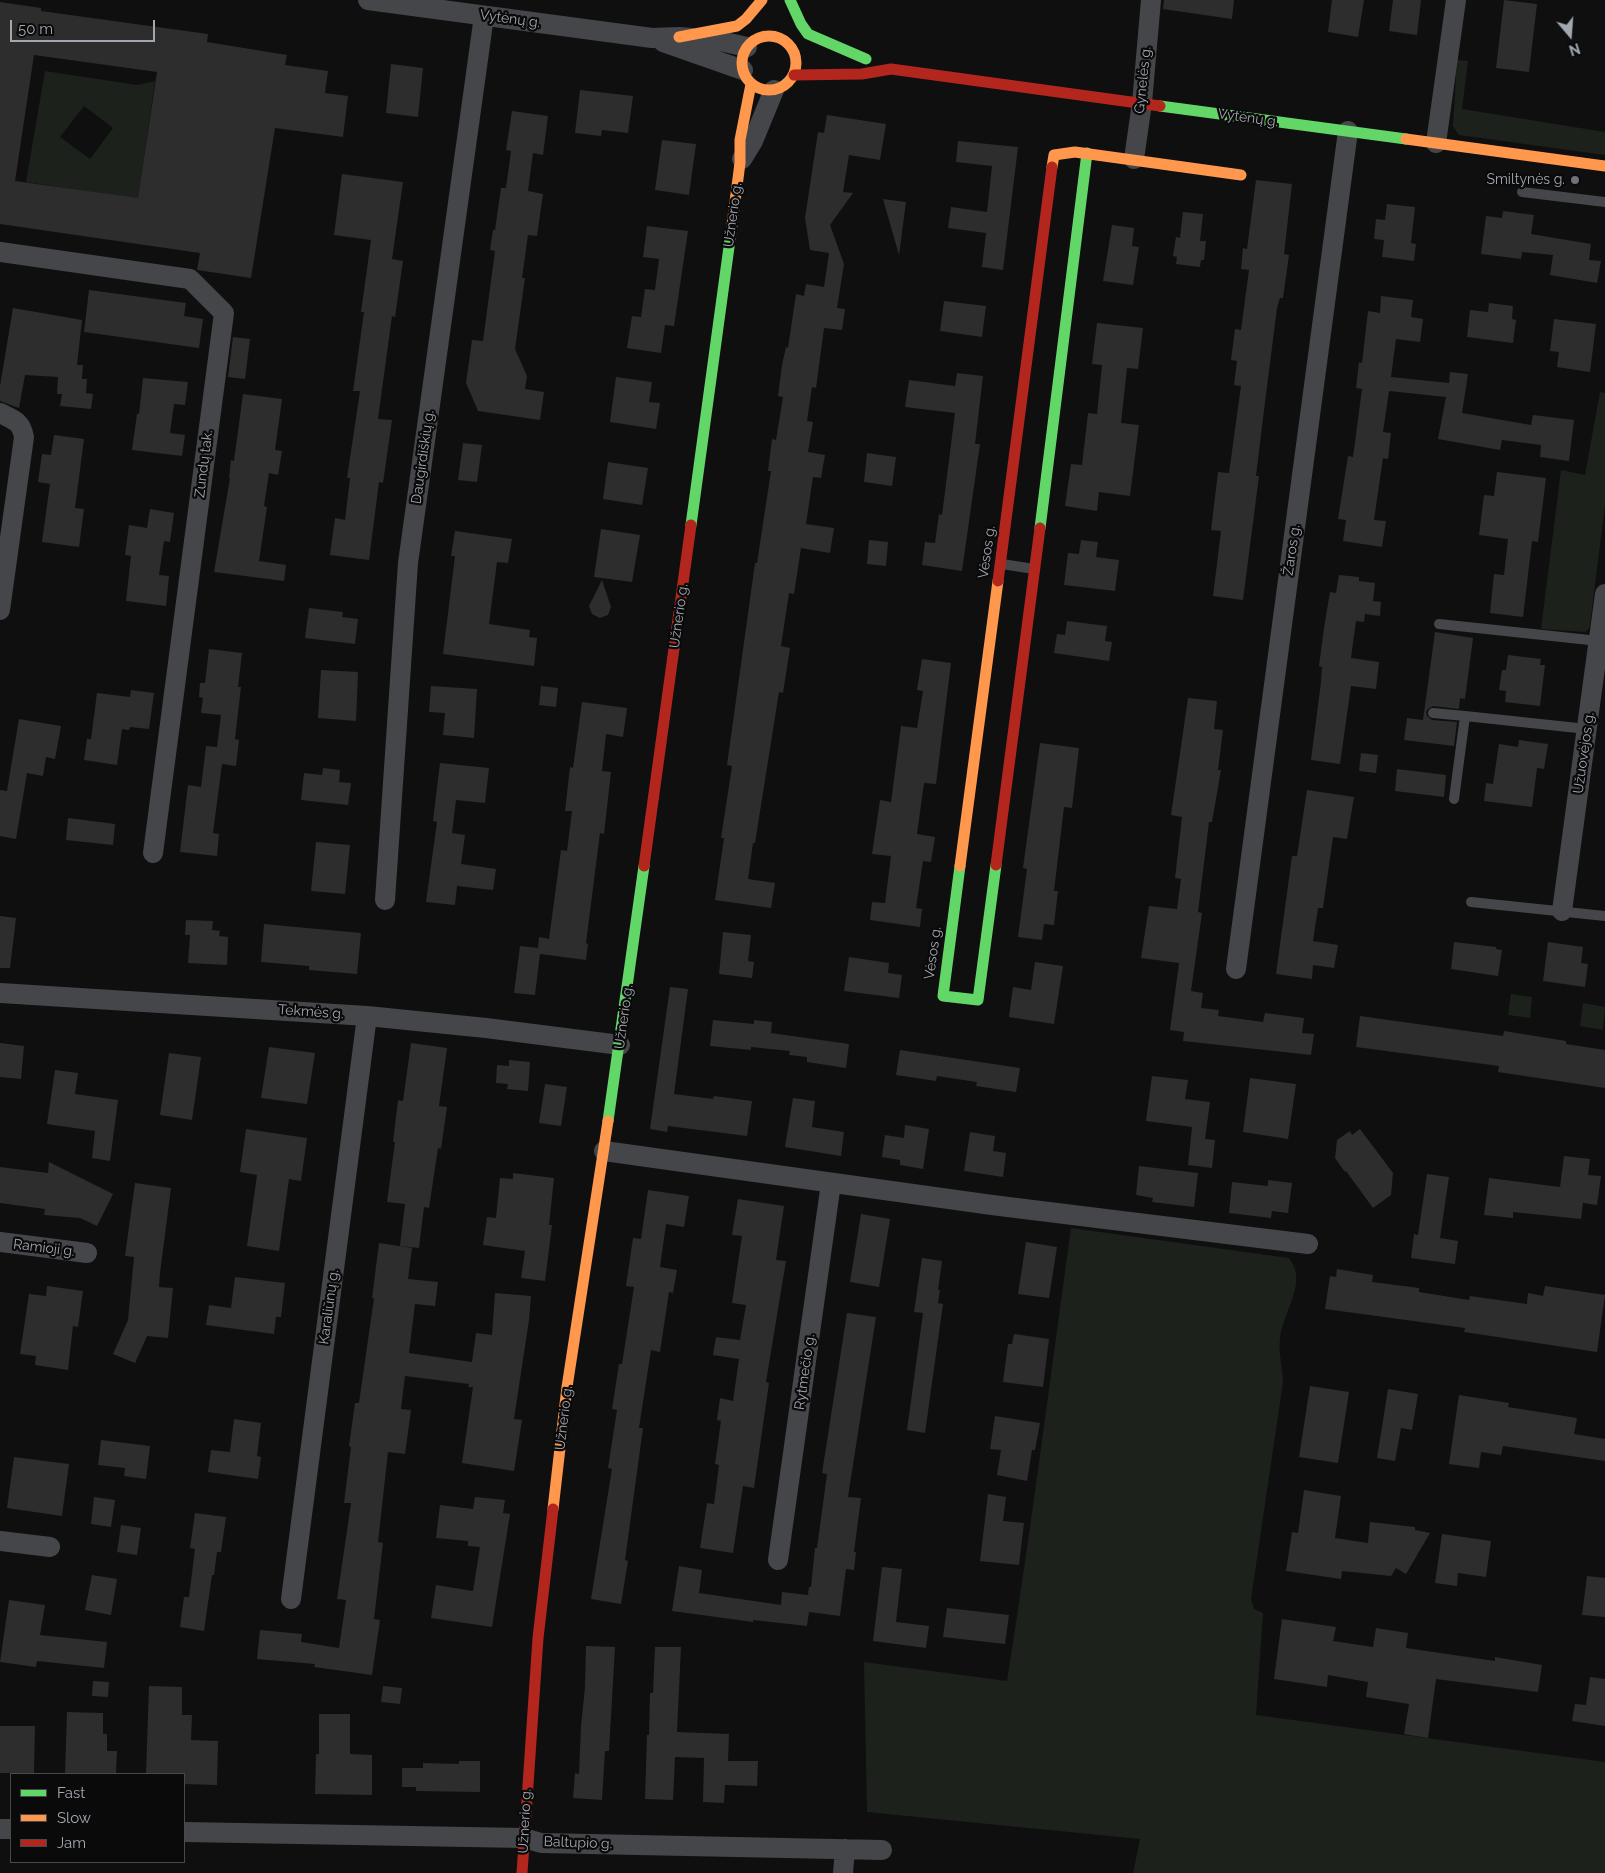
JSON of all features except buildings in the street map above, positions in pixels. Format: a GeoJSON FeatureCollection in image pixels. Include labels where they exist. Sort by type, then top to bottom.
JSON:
{"type":"FeatureCollection","features":[{"type":"Feature","properties":{"kind":"street","name":"Vytėnų g."},"geometry":{"type":"LineString","coordinates":[[368,0],[652,38],[679,37],[716,40],[747,47]]}},
{"type":"Feature","properties":{"kind":"street"},"geometry":{"type":"LineString","coordinates":[[679,37],[737,26],[746,20],[762,0]]}},
{"type":"Feature","properties":{"kind":"street"},"geometry":{"type":"LineString","coordinates":[[790,0],[801,24],[808,34],[866,58]]}},
{"type":"Feature","properties":{"kind":"street","name":"Gynelės g."},"geometry":{"type":"LineString","coordinates":[[1134,159],[1142,103],[1151,0]]}},
{"type":"Feature","properties":{"kind":"street"},"geometry":{"type":"LineString","coordinates":[[1436,143],[1456,0]]}},
{"type":"Feature","properties":{"kind":"street","name":"Daugirdiškių g."},"geometry":{"type":"LineString","coordinates":[[385,900],[408,562],[484,16]]}},
{"type":"Feature","properties":{"kind":"street"},"geometry":{"type":"LineString","coordinates":[[770,32],[799,53],[794,75],[782,88],[774,90],[758,88],[747,77],[744,54],[747,47],[753,41],[770,32]]}},
{"type":"Feature","properties":{"kind":"street","name":"Vytėnų g."},"geometry":{"type":"LineString","coordinates":[[652,38],[747,77]]}},
{"type":"Feature","properties":{"kind":"street","name":"Vytėnų g."},"geometry":{"type":"LineString","coordinates":[[831,56],[866,58],[891,70]]}},
{"type":"Feature","properties":{"kind":"street","name":"Vytėnų g."},"geometry":{"type":"LineString","coordinates":[[794,75],[862,74],[891,70],[1605,166]]}},
{"type":"Feature","properties":{"kind":"street","name":"Užnerio g."},"geometry":{"type":"LineString","coordinates":[[522,1873],[538,1638],[567,1387],[620,1046],[740,163],[740,140],[747,77]]}},
{"type":"Feature","properties":{"kind":"street","name":"Užnerio g."},"geometry":{"type":"LineString","coordinates":[[740,163],[753,140],[774,90]]}},
{"type":"Feature","properties":{"kind":"street","name":"Žaros g."},"geometry":{"type":"LineString","coordinates":[[1236,969],[1348,131]]}},
{"type":"Feature","properties":{"kind":"street","name":"Vėsos g."},"geometry":{"type":"LineString","coordinates":[[1075,152],[1087,153],[1035,569],[978,1000],[943,996],[1054,155],[1075,152]]}},
{"type":"Feature","properties":{"kind":"street"},"geometry":{"type":"LineString","coordinates":[[1087,153],[1241,174]]}},
{"type":"Feature","properties":{"kind":"street","name":"Zundų tak."},"geometry":{"type":"LineString","coordinates":[[0,252],[190,279],[224,314],[153,853]]}},
{"type":"Feature","properties":{"kind":"street"},"geometry":{"type":"LineString","coordinates":[[0,413],[16,421],[22,428],[24,437],[0,610]]}},
{"type":"Feature","properties":{"kind":"street","name":"Užuovėjos g."},"geometry":{"type":"LineString","coordinates":[[1562,911],[1605,594]]}},
{"type":"Feature","properties":{"kind":"street","name":"Tekmės g."},"geometry":{"type":"LineString","coordinates":[[0,993],[367,1016],[486,1028],[620,1046]]}},
{"type":"Feature","properties":{"kind":"street","name":"Karaliūnų g."},"geometry":{"type":"LineString","coordinates":[[291,1599],[367,1016]]}},
{"type":"Feature","properties":{"kind":"street"},"geometry":{"type":"LineString","coordinates":[[604,1151],[831,1183],[1308,1244]]}},
{"type":"Feature","properties":{"kind":"street","name":"Rytmečio g."},"geometry":{"type":"LineString","coordinates":[[778,1560],[831,1183]]}},
{"type":"Feature","properties":{"kind":"street","name":"Ramioji g."},"geometry":{"type":"LineString","coordinates":[[0,1242],[87,1254]]}},
{"type":"Feature","properties":{"kind":"street"},"geometry":{"type":"LineString","coordinates":[[0,1541],[50,1547]]}},
{"type":"Feature","properties":{"kind":"street","name":"Baltupio g."},"geometry":{"type":"LineString","coordinates":[[185,1832],[524,1838],[541,1843],[882,1850]]}},
{"type":"Feature","properties":{"kind":"street"},"geometry":{"type":"LineString","coordinates":[[843,1873],[844,1849]]}},
{"type":"Feature","properties":{"kind":"lane"},"geometry":{"type":"LineString","coordinates":[[1522,192],[1605,202]]}},
{"type":"Feature","properties":{"kind":"lane"},"geometry":{"type":"LineString","coordinates":[[1000,564],[1035,569]]}},
{"type":"Feature","properties":{"kind":"lane"},"geometry":{"type":"LineString","coordinates":[[1439,624],[1599,641]]}},
{"type":"Feature","properties":{"kind":"lane"},"geometry":{"type":"LineString","coordinates":[[1433,713],[1587,729]]}},
{"type":"Feature","properties":{"kind":"lane"},"geometry":{"type":"LineString","coordinates":[[1454,799],[1465,716]]}},
{"type":"Feature","properties":{"kind":"lane"},"geometry":{"type":"LineString","coordinates":[[1471,902],[1605,916]]}},
{"type":"Feature","properties":{"kind":"shaded area"},"geometry":{"type":"Polygon","coordinates":[[[1457,60],[1468,61],[1462,109],[1605,132],[1605,155],[1459,135],[1453,126],[1457,60]]]}},
{"type":"Feature","properties":{"kind":"shaded area"},"geometry":{"type":"Polygon","coordinates":[[[45,71],[137,85],[155,81],[138,199],[26,182],[45,71]],[[84,106],[60,137],[90,159],[113,128],[84,106]]]}},
{"type":"Feature","properties":{"kind":"shaded area"},"geometry":{"type":"Polygon","coordinates":[[[1600,392],[1605,393],[1605,506],[1589,629],[1585,632],[1541,629],[1561,470],[1585,475],[1600,392]]]}},
{"type":"Feature","properties":{"kind":"shaded area"},"geometry":{"type":"Polygon","coordinates":[[[1511,994],[1532,997],[1530,1018],[1508,1015],[1511,994]]]}},
{"type":"Feature","properties":{"kind":"shaded area"},"geometry":{"type":"Polygon","coordinates":[[[1583,1003],[1605,1007],[1603,1030],[1580,1026],[1583,1003]]]}},
{"type":"Feature","properties":{"kind":"shaded area"},"geometry":{"type":"Polygon","coordinates":[[[1071,1228],[1289,1258],[1294,1268],[1296,1277],[1293,1298],[1280,1339],[1283,1382],[1251,1599],[1254,1609],[1263,1613],[1256,1715],[1605,1762],[1605,1873],[1133,1873],[1140,1839],[867,1812],[864,1662],[1007,1681],[1071,1228]]]}},
{"type":"Feature","properties":{"kind":"traffic: fast"},"geometry":{"type":"LineString","coordinates":[[790,0],[801,24],[808,34],[866,59]]}},
{"type":"Feature","properties":{"kind":"traffic: fast"},"geometry":{"type":"LineString","coordinates":[[1160,106],[1406,139]]}},
{"type":"Feature","properties":{"kind":"traffic: fast"},"geometry":{"type":"LineString","coordinates":[[1040,528],[1087,153]]}},
{"type":"Feature","properties":{"kind":"traffic: fast"},"geometry":{"type":"LineString","coordinates":[[691,525],[732,225]]}},
{"type":"Feature","properties":{"kind":"traffic: fast"},"geometry":{"type":"LineString","coordinates":[[960,866],[943,996],[978,1000],[996,865]]}},
{"type":"Feature","properties":{"kind":"traffic: fast"},"geometry":{"type":"LineString","coordinates":[[608,1121],[644,866]]}},
{"type":"Feature","properties":{"kind":"traffic: slow"},"geometry":{"type":"LineString","coordinates":[[679,37],[737,26],[746,19],[762,0]]}},
{"type":"Feature","properties":{"kind":"traffic: slow"},"geometry":{"type":"LineString","coordinates":[[764,36],[774,36],[788,44],[794,53],[796,63],[794,73],[788,82],[774,90],[764,90],[754,85],[747,78],[742,68],[742,58],[747,48],[754,41],[764,36]]}},
{"type":"Feature","properties":{"kind":"traffic: slow"},"geometry":{"type":"LineString","coordinates":[[732,225],[740,163],[740,140],[751,84]]}},
{"type":"Feature","properties":{"kind":"traffic: slow"},"geometry":{"type":"LineString","coordinates":[[1406,139],[1605,166]]}},
{"type":"Feature","properties":{"kind":"traffic: slow"},"geometry":{"type":"LineString","coordinates":[[1052,167],[1054,155],[1075,152],[1241,175]]}},
{"type":"Feature","properties":{"kind":"traffic: slow"},"geometry":{"type":"LineString","coordinates":[[960,866],[998,581]]}},
{"type":"Feature","properties":{"kind":"traffic: slow"},"geometry":{"type":"LineString","coordinates":[[553,1509],[567,1387],[608,1121]]}},
{"type":"Feature","properties":{"kind":"traffic: jam"},"geometry":{"type":"LineString","coordinates":[[794,75],[862,74],[891,69],[1160,106]]}},
{"type":"Feature","properties":{"kind":"traffic: jam"},"geometry":{"type":"LineString","coordinates":[[998,581],[1052,167]]}},
{"type":"Feature","properties":{"kind":"traffic: jam"},"geometry":{"type":"LineString","coordinates":[[644,866],[691,525]]}},
{"type":"Feature","properties":{"kind":"traffic: jam"},"geometry":{"type":"LineString","coordinates":[[996,865],[1040,528]]}},
{"type":"Feature","properties":{"kind":"traffic: jam"},"geometry":{"type":"LineString","coordinates":[[522,1873],[538,1638],[553,1509]]}},
{"type":"Feature","properties":{"kind":"place","name":"Smiltynės g."},"geometry":{"type":"Point","coordinates":[1575,180]}}]}
